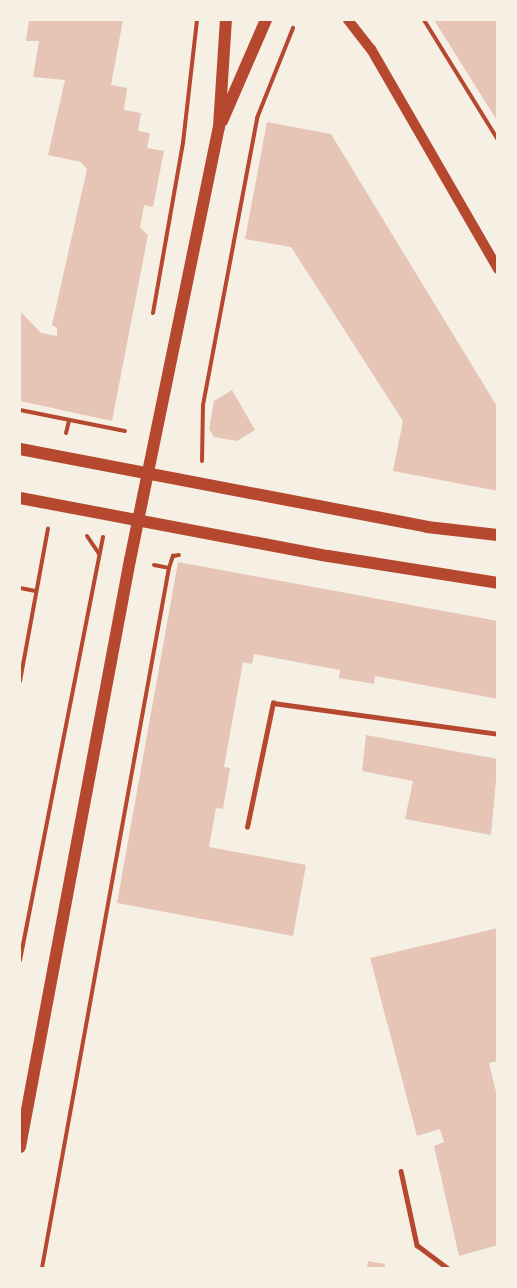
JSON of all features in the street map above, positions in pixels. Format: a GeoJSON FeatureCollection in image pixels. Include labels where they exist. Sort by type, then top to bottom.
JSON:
{"type":"FeatureCollection","features":[{"type":"Feature","properties":{"kind":"main road"},"geometry":{"type":"LineString","coordinates":[[20,1147],[139,520],[219,127],[226,20]]}},
{"type":"Feature","properties":{"kind":"main road"},"geometry":{"type":"LineString","coordinates":[[219,127],[266,20]]}},
{"type":"Feature","properties":{"kind":"main road"},"geometry":{"type":"LineString","coordinates":[[20,449],[427,527],[498,535]]}},
{"type":"Feature","properties":{"kind":"main road"},"geometry":{"type":"LineString","coordinates":[[20,498],[498,583]]}},
{"type":"Feature","properties":{"kind":"street"},"geometry":{"type":"LineString","coordinates":[[348,20],[371,49]]}},
{"type":"Feature","properties":{"kind":"street"},"geometry":{"type":"LineString","coordinates":[[359,20],[371,49],[498,269]]}},
{"type":"Feature","properties":{"kind":"lane"},"geometry":{"type":"LineString","coordinates":[[247,827],[273,703],[498,734]]}},
{"type":"Feature","properties":{"kind":"lane"},"geometry":{"type":"LineString","coordinates":[[401,1171],[417,1245],[448,1269]]}},
{"type":"Feature","properties":{"kind":"path"},"geometry":{"type":"LineString","coordinates":[[152,318],[183,143],[197,20]]}},
{"type":"Feature","properties":{"kind":"path"},"geometry":{"type":"LineString","coordinates":[[424,20],[498,140]]}},
{"type":"Feature","properties":{"kind":"path"},"geometry":{"type":"LineString","coordinates":[[200,445],[202,405],[257,118],[293,28]]}},
{"type":"Feature","properties":{"kind":"path"},"geometry":{"type":"LineString","coordinates":[[20,410],[125,431]]}},
{"type":"Feature","properties":{"kind":"path"},"geometry":{"type":"LineString","coordinates":[[66,433],[69,421]]}},
{"type":"Feature","properties":{"kind":"path"},"geometry":{"type":"LineString","coordinates":[[20,681],[50,519]]}},
{"type":"Feature","properties":{"kind":"path"},"geometry":{"type":"LineString","coordinates":[[20,960],[103,538]]}},
{"type":"Feature","properties":{"kind":"path"},"geometry":{"type":"LineString","coordinates":[[42,1269],[169,568],[173,556],[185,554]]}},
{"type":"Feature","properties":{"kind":"path"},"geometry":{"type":"LineString","coordinates":[[154,565],[169,568]]}},
{"type":"Feature","properties":{"kind":"path"},"geometry":{"type":"LineString","coordinates":[[20,588],[36,591]]}},
{"type":"Feature","properties":{"kind":"building"},"geometry":{"type":"Polygon","coordinates":[[[29,20],[123,20],[111,85],[127,88],[124,110],[141,113],[138,131],[150,133],[147,148],[164,151],[153,207],[144,205],[140,228],[148,235],[112,421],[20,401],[20,311],[41,333],[57,336],[57,328],[52,325],[87,169],[81,162],[48,155],[65,80],[33,77],[39,41],[26,41],[29,20]]]}},
{"type":"Feature","properties":{"kind":"building"},"geometry":{"type":"Polygon","coordinates":[[[434,20],[498,20],[498,122],[434,20]]]}},
{"type":"Feature","properties":{"kind":"building"},"geometry":{"type":"Polygon","coordinates":[[[267,122],[331,134],[498,408],[498,491],[393,471],[403,421],[291,247],[245,239],[267,122]]]}},
{"type":"Feature","properties":{"kind":"building"},"geometry":{"type":"Polygon","coordinates":[[[232,390],[255,430],[237,441],[214,437],[209,429],[214,401],[232,390]]]}},
{"type":"Feature","properties":{"kind":"building"},"geometry":{"type":"Polygon","coordinates":[[[178,562],[498,621],[498,699],[375,676],[374,684],[339,678],[340,670],[254,654],[252,664],[243,662],[224,767],[230,768],[223,809],[216,808],[209,847],[306,865],[293,936],[117,903],[178,562]]]}},
{"type":"Feature","properties":{"kind":"building"},"geometry":{"type":"Polygon","coordinates":[[[366,735],[498,759],[491,835],[405,819],[413,781],[362,771],[366,735]]]}},
{"type":"Feature","properties":{"kind":"building"},"geometry":{"type":"Polygon","coordinates":[[[498,928],[498,1061],[489,1063],[498,1100],[498,1245],[459,1256],[434,1146],[444,1142],[440,1129],[417,1136],[370,958],[498,928]]]}},
{"type":"Feature","properties":{"kind":"building"},"geometry":{"type":"Polygon","coordinates":[[[368,1261],[385,1264],[384,1268],[367,1268],[368,1261]]]}}]}
